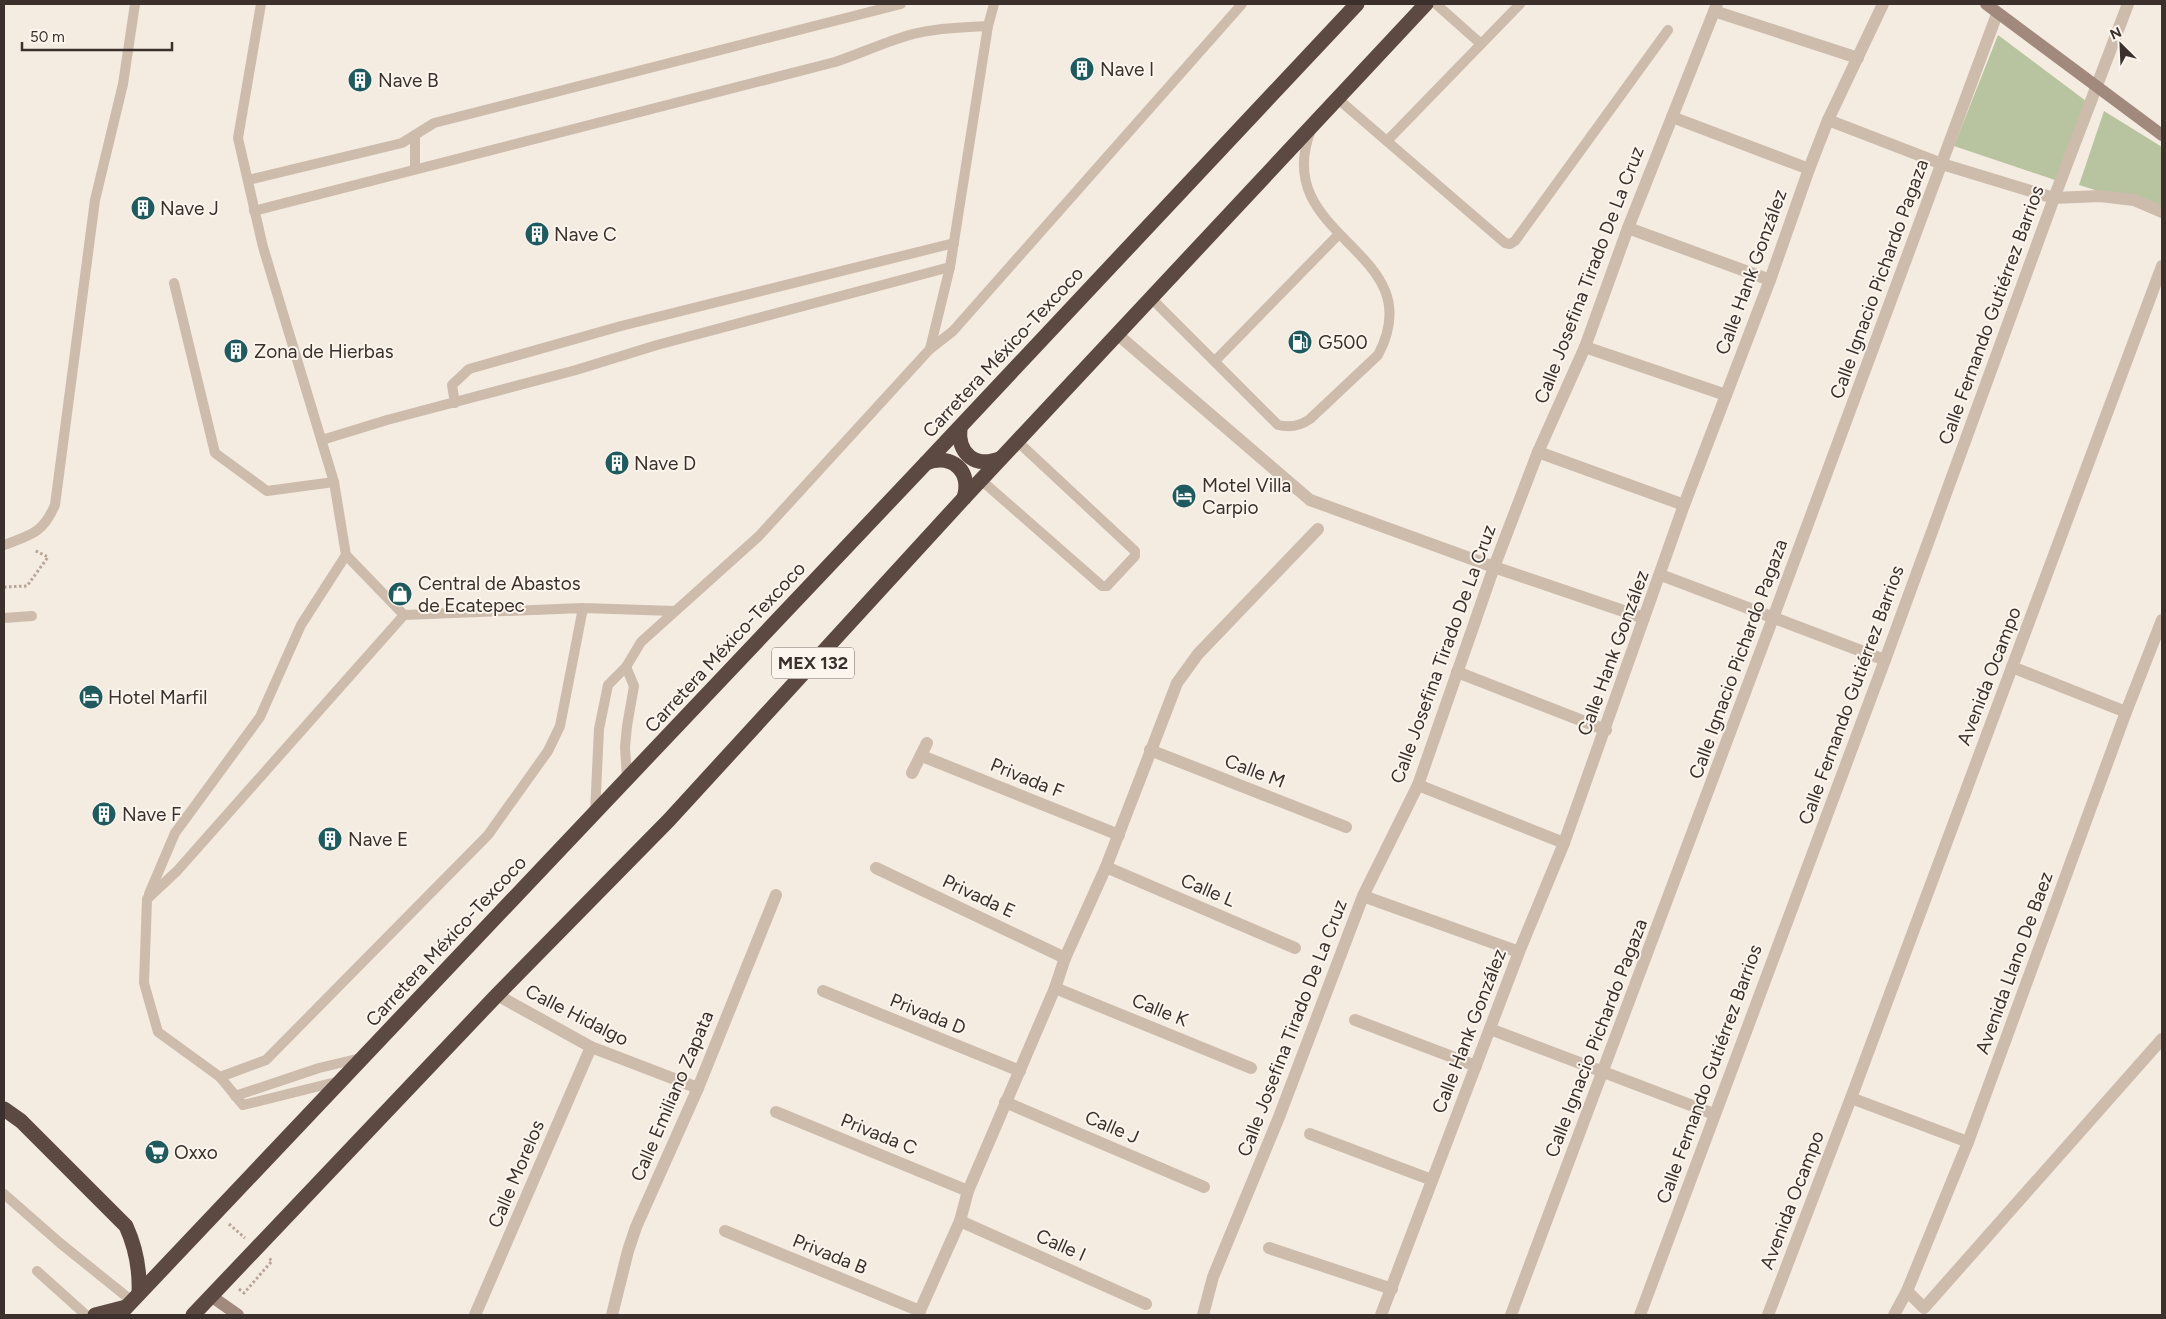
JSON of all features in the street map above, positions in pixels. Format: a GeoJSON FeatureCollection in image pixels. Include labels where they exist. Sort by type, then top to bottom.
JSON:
{"type":"FeatureCollection","features":[{"type":"Feature","properties":{"kind":"highway","name":"Carretera México-Texcoco"},"geometry":{"type":"LineString","coordinates":[[129,1304],[960,428],[1357,4]]}},
{"type":"Feature","properties":{"kind":"highway","name":"MEX 132"},"geometry":{"type":"LineString","coordinates":[[192,1315],[496,995],[669,820],[1150,297],[1426,4]]}},
{"type":"Feature","properties":{"kind":"highway"},"geometry":{"type":"LineString","coordinates":[[960,428],[960,444],[970,457],[985,462],[1001,458]]}},
{"type":"Feature","properties":{"kind":"highway"},"geometry":{"type":"LineString","coordinates":[[926,463],[943,460],[958,466],[966,481],[964,498]]}},
{"type":"Feature","properties":{"kind":"highway"},"geometry":{"type":"LineString","coordinates":[[4,1109],[21,1121],[126,1226],[136,1252],[140,1280],[129,1304],[95,1315]]}},
{"type":"Feature","properties":{"kind":"main road"},"geometry":{"type":"LineString","coordinates":[[1986,4],[2162,135]]}},
{"type":"Feature","properties":{"kind":"main road"},"geometry":{"type":"LineString","coordinates":[[211,1296],[234,1314]]}},
{"type":"Feature","properties":{"kind":"street","name":"Calle Hank González"},"geometry":{"type":"LineString","coordinates":[[1381,1315],[1519,952],[1564,843],[1606,730],[1684,505],[1770,280],[1828,120],[1883,4]]}},
{"type":"Feature","properties":{"kind":"street","name":"Calle Fernando Gutiérrez Barrios"},"geometry":{"type":"LineString","coordinates":[[1640,1315],[1885,660],[2054,198],[2128,4]]}},
{"type":"Feature","properties":{"kind":"street"},"geometry":{"type":"LineString","coordinates":[[1716,8],[1858,58]]}},
{"type":"Feature","properties":{"kind":"street","name":"Calle Josefina Tirado De La Cruz"},"geometry":{"type":"LineString","coordinates":[[1203,1315],[1213,1277],[1279,1117],[1363,896],[1418,785],[1494,567],[1538,452],[1585,347],[1628,228],[1716,8]]}},
{"type":"Feature","properties":{"kind":"street","name":"Calle Ignacio Pichardo Pagaza"},"geometry":{"type":"LineString","coordinates":[[1510,1315],[1604,1071],[1997,14]]}},
{"type":"Feature","properties":{"kind":"street"},"geometry":{"type":"LineString","coordinates":[[1672,117],[1809,170]]}},
{"type":"Feature","properties":{"kind":"street"},"geometry":{"type":"LineString","coordinates":[[1828,120],[1942,164],[2054,198],[2100,196],[2134,200],[2162,212]]}},
{"type":"Feature","properties":{"kind":"street"},"geometry":{"type":"LineString","coordinates":[[1628,228],[1770,280]]}},
{"type":"Feature","properties":{"kind":"street","name":"Avenida Ocampo"},"geometry":{"type":"LineString","coordinates":[[1768,1315],[2162,266]]}},
{"type":"Feature","properties":{"kind":"street"},"geometry":{"type":"LineString","coordinates":[[1116,334],[1310,500],[1494,567],[1644,618]]}},
{"type":"Feature","properties":{"kind":"street"},"geometry":{"type":"LineString","coordinates":[[1585,347],[1726,395]]}},
{"type":"Feature","properties":{"kind":"street"},"geometry":{"type":"LineString","coordinates":[[1538,452],[1684,505]]}},
{"type":"Feature","properties":{"kind":"street"},"geometry":{"type":"LineString","coordinates":[[919,1313],[960,1221],[968,1191],[1055,988],[1065,958],[1106,867],[1177,683],[1198,654],[1318,529]]}},
{"type":"Feature","properties":{"kind":"street"},"geometry":{"type":"LineString","coordinates":[[1661,575],[1885,660]]}},
{"type":"Feature","properties":{"kind":"street","name":"Avenida Llano De Baez"},"geometry":{"type":"LineString","coordinates":[[1894,1315],[1908,1291],[1968,1142],[2126,712],[2162,620]]}},
{"type":"Feature","properties":{"kind":"street"},"geometry":{"type":"LineString","coordinates":[[2012,667],[2126,712]]}},
{"type":"Feature","properties":{"kind":"street"},"geometry":{"type":"LineString","coordinates":[[1457,672],[1606,730]]}},
{"type":"Feature","properties":{"kind":"street"},"geometry":{"type":"LineString","coordinates":[[912,773],[927,743]]}},
{"type":"Feature","properties":{"kind":"street","name":"Calle M"},"geometry":{"type":"LineString","coordinates":[[1150,750],[1346,827]]}},
{"type":"Feature","properties":{"kind":"street","name":"Privada F"},"geometry":{"type":"LineString","coordinates":[[922,756],[1119,835]]}},
{"type":"Feature","properties":{"kind":"street"},"geometry":{"type":"LineString","coordinates":[[1418,785],[1564,843]]}},
{"type":"Feature","properties":{"kind":"street","name":"Calle L"},"geometry":{"type":"LineString","coordinates":[[1106,867],[1295,948]]}},
{"type":"Feature","properties":{"kind":"street","name":"Privada E"},"geometry":{"type":"LineString","coordinates":[[876,868],[1065,958]]}},
{"type":"Feature","properties":{"kind":"street","name":"Calle Emiliano Zapata"},"geometry":{"type":"LineString","coordinates":[[612,1315],[636,1227],[698,1088],[776,895]]}},
{"type":"Feature","properties":{"kind":"street"},"geometry":{"type":"LineString","coordinates":[[1363,896],[1519,952]]}},
{"type":"Feature","properties":{"kind":"street","name":"Calle K"},"geometry":{"type":"LineString","coordinates":[[1055,988],[1251,1068]]}},
{"type":"Feature","properties":{"kind":"street","name":"Privada D"},"geometry":{"type":"LineString","coordinates":[[823,991],[1020,1071]]}},
{"type":"Feature","properties":{"kind":"street","name":"Calle Hidalgo"},"geometry":{"type":"LineString","coordinates":[[496,995],[591,1047],[698,1088]]}},
{"type":"Feature","properties":{"kind":"street"},"geometry":{"type":"LineString","coordinates":[[1355,1020],[1476,1066]]}},
{"type":"Feature","properties":{"kind":"street"},"geometry":{"type":"LineString","coordinates":[[1490,1029],[1714,1114]]}},
{"type":"Feature","properties":{"kind":"street"},"geometry":{"type":"LineString","coordinates":[[1908,1291],[1925,1312],[2162,1039]]}},
{"type":"Feature","properties":{"kind":"street","name":"Calle Morelos"},"geometry":{"type":"LineString","coordinates":[[475,1315],[591,1047]]}},
{"type":"Feature","properties":{"kind":"street"},"geometry":{"type":"LineString","coordinates":[[1851,1098],[1968,1142]]}},
{"type":"Feature","properties":{"kind":"street","name":"Calle J"},"geometry":{"type":"LineString","coordinates":[[1006,1102],[1204,1187]]}},
{"type":"Feature","properties":{"kind":"street","name":"Privada C"},"geometry":{"type":"LineString","coordinates":[[776,1112],[968,1191]]}},
{"type":"Feature","properties":{"kind":"street"},"geometry":{"type":"LineString","coordinates":[[1310,1134],[1432,1180]]}},
{"type":"Feature","properties":{"kind":"street","name":"Calle I"},"geometry":{"type":"LineString","coordinates":[[960,1221],[1146,1304]]}},
{"type":"Feature","properties":{"kind":"street","name":"Privada B"},"geometry":{"type":"LineString","coordinates":[[725,1230],[919,1313]]}},
{"type":"Feature","properties":{"kind":"street"},"geometry":{"type":"LineString","coordinates":[[1269,1248],[1392,1289]]}},
{"type":"Feature","properties":{"kind":"lane"},"geometry":{"type":"LineString","coordinates":[[4,545],[32,535],[48,521],[55,505],[95,200],[123,84],[135,4]]}},
{"type":"Feature","properties":{"kind":"lane"},"geometry":{"type":"LineString","coordinates":[[261,4],[238,138],[254,211],[263,247],[334,482],[346,555],[404,615]]}},
{"type":"Feature","properties":{"kind":"lane"},"geometry":{"type":"LineString","coordinates":[[248,180],[402,143],[434,123],[901,4]]}},
{"type":"Feature","properties":{"kind":"lane"},"geometry":{"type":"LineString","coordinates":[[930,349],[950,267],[988,26],[994,4]]}},
{"type":"Feature","properties":{"kind":"lane"},"geometry":{"type":"LineString","coordinates":[[595,813],[599,726],[608,685],[626,667],[641,642],[759,536],[930,349],[953,331],[1242,4]]}},
{"type":"Feature","properties":{"kind":"lane"},"geometry":{"type":"LineString","coordinates":[[1436,4],[1481,44]]}},
{"type":"Feature","properties":{"kind":"lane"},"geometry":{"type":"LineString","coordinates":[[1386,141],[1520,4]]}},
{"type":"Feature","properties":{"kind":"lane"},"geometry":{"type":"LineString","coordinates":[[254,211],[836,62],[906,36],[932,30],[988,26]]}},
{"type":"Feature","properties":{"kind":"lane"},"geometry":{"type":"LineString","coordinates":[[1338,99],[1505,243],[1510,244],[1515,241],[1668,30]]}},
{"type":"Feature","properties":{"kind":"lane"},"geometry":{"type":"LineString","coordinates":[[1150,297],[1278,425],[1291,427],[1310,419],[1378,355],[1384,343],[1390,316],[1385,290],[1372,267],[1322,216],[1308,189],[1304,161],[1307,142],[1313,124]]}},
{"type":"Feature","properties":{"kind":"lane"},"geometry":{"type":"LineString","coordinates":[[415,135],[416,168]]}},
{"type":"Feature","properties":{"kind":"lane"},"geometry":{"type":"LineString","coordinates":[[1215,362],[1339,234]]}},
{"type":"Feature","properties":{"kind":"lane"},"geometry":{"type":"LineString","coordinates":[[455,403],[452,385],[469,369],[621,326],[954,244]]}},
{"type":"Feature","properties":{"kind":"lane"},"geometry":{"type":"LineString","coordinates":[[322,440],[576,370],[657,345],[950,267]]}},
{"type":"Feature","properties":{"kind":"lane"},"geometry":{"type":"LineString","coordinates":[[174,283],[215,453],[266,491],[334,482]]}},
{"type":"Feature","properties":{"kind":"lane"},"geometry":{"type":"LineString","coordinates":[[981,480],[1102,586],[1107,586],[1135,556],[1135,551],[1017,441]]}},
{"type":"Feature","properties":{"kind":"lane"},"geometry":{"type":"LineString","coordinates":[[341,1081],[243,1105],[220,1076],[158,1032],[144,983],[147,899],[176,832],[260,717],[300,625],[346,555]]}},
{"type":"Feature","properties":{"kind":"lane"},"geometry":{"type":"LineString","coordinates":[[147,899],[177,871],[404,615],[583,608],[674,611]]}},
{"type":"Feature","properties":{"kind":"lane"},"geometry":{"type":"LineString","coordinates":[[220,1076],[266,1060],[488,835],[548,751],[560,726],[583,608]]}},
{"type":"Feature","properties":{"kind":"lane"},"geometry":{"type":"LineString","coordinates":[[4,618],[32,616]]}},
{"type":"Feature","properties":{"kind":"lane"},"geometry":{"type":"LineString","coordinates":[[626,667],[634,686],[626,733],[628,778]]}},
{"type":"Feature","properties":{"kind":"lane"},"geometry":{"type":"LineString","coordinates":[[235,1096],[319,1068],[362,1058]]}},
{"type":"Feature","properties":{"kind":"lane"},"geometry":{"type":"LineString","coordinates":[[4,1194],[129,1304]]}},
{"type":"Feature","properties":{"kind":"lane"},"geometry":{"type":"LineString","coordinates":[[37,1271],[86,1315]]}},
{"type":"Feature","properties":{"kind":"path"},"geometry":{"type":"LineString","coordinates":[[4,587],[27,586],[48,556],[33,549]]}},
{"type":"Feature","properties":{"kind":"path"},"geometry":{"type":"LineString","coordinates":[[227,1222],[250,1242]]}},
{"type":"Feature","properties":{"kind":"path"},"geometry":{"type":"LineString","coordinates":[[244,1293],[272,1261],[265,1254]]}},
{"type":"Feature","properties":{"kind":"green space"},"geometry":{"type":"Polygon","coordinates":[[[1998,35],[2090,104],[2055,180],[1954,146],[1998,35]]]}},
{"type":"Feature","properties":{"kind":"green space"},"geometry":{"type":"Polygon","coordinates":[[[2104,111],[2162,147],[2162,211],[2079,185],[2104,111]]]}},
{"type":"Feature","properties":{"kind":"place","name":"Nave I"},"geometry":{"type":"Point","coordinates":[1082,69]}},
{"type":"Feature","properties":{"kind":"place","name":"Nave B"},"geometry":{"type":"Point","coordinates":[360,80]}},
{"type":"Feature","properties":{"kind":"place","name":"Nave J"},"geometry":{"type":"Point","coordinates":[143,208]}},
{"type":"Feature","properties":{"kind":"place","name":"Nave C"},"geometry":{"type":"Point","coordinates":[537,234]}},
{"type":"Feature","properties":{"kind":"place","name":"G500"},"geometry":{"type":"Point","coordinates":[1300,342]}},
{"type":"Feature","properties":{"kind":"place","name":"Zona de Hierbas"},"geometry":{"type":"Point","coordinates":[236,351]}},
{"type":"Feature","properties":{"kind":"place","name":"Nave D"},"geometry":{"type":"Point","coordinates":[617,463]}},
{"type":"Feature","properties":{"kind":"place","name":"Motel Villa Carpio"},"geometry":{"type":"Point","coordinates":[1184,496]}},
{"type":"Feature","properties":{"kind":"place","name":"Central de Abastos de Ecatepec"},"geometry":{"type":"Point","coordinates":[400,594]}},
{"type":"Feature","properties":{"kind":"place","name":"Hotel Marfil"},"geometry":{"type":"Point","coordinates":[91,697]}},
{"type":"Feature","properties":{"kind":"place","name":"Nave F"},"geometry":{"type":"Point","coordinates":[104,814]}},
{"type":"Feature","properties":{"kind":"place","name":"Nave E"},"geometry":{"type":"Point","coordinates":[330,839]}},
{"type":"Feature","properties":{"kind":"place","name":"Oxxo"},"geometry":{"type":"Point","coordinates":[157,1152]}}]}
